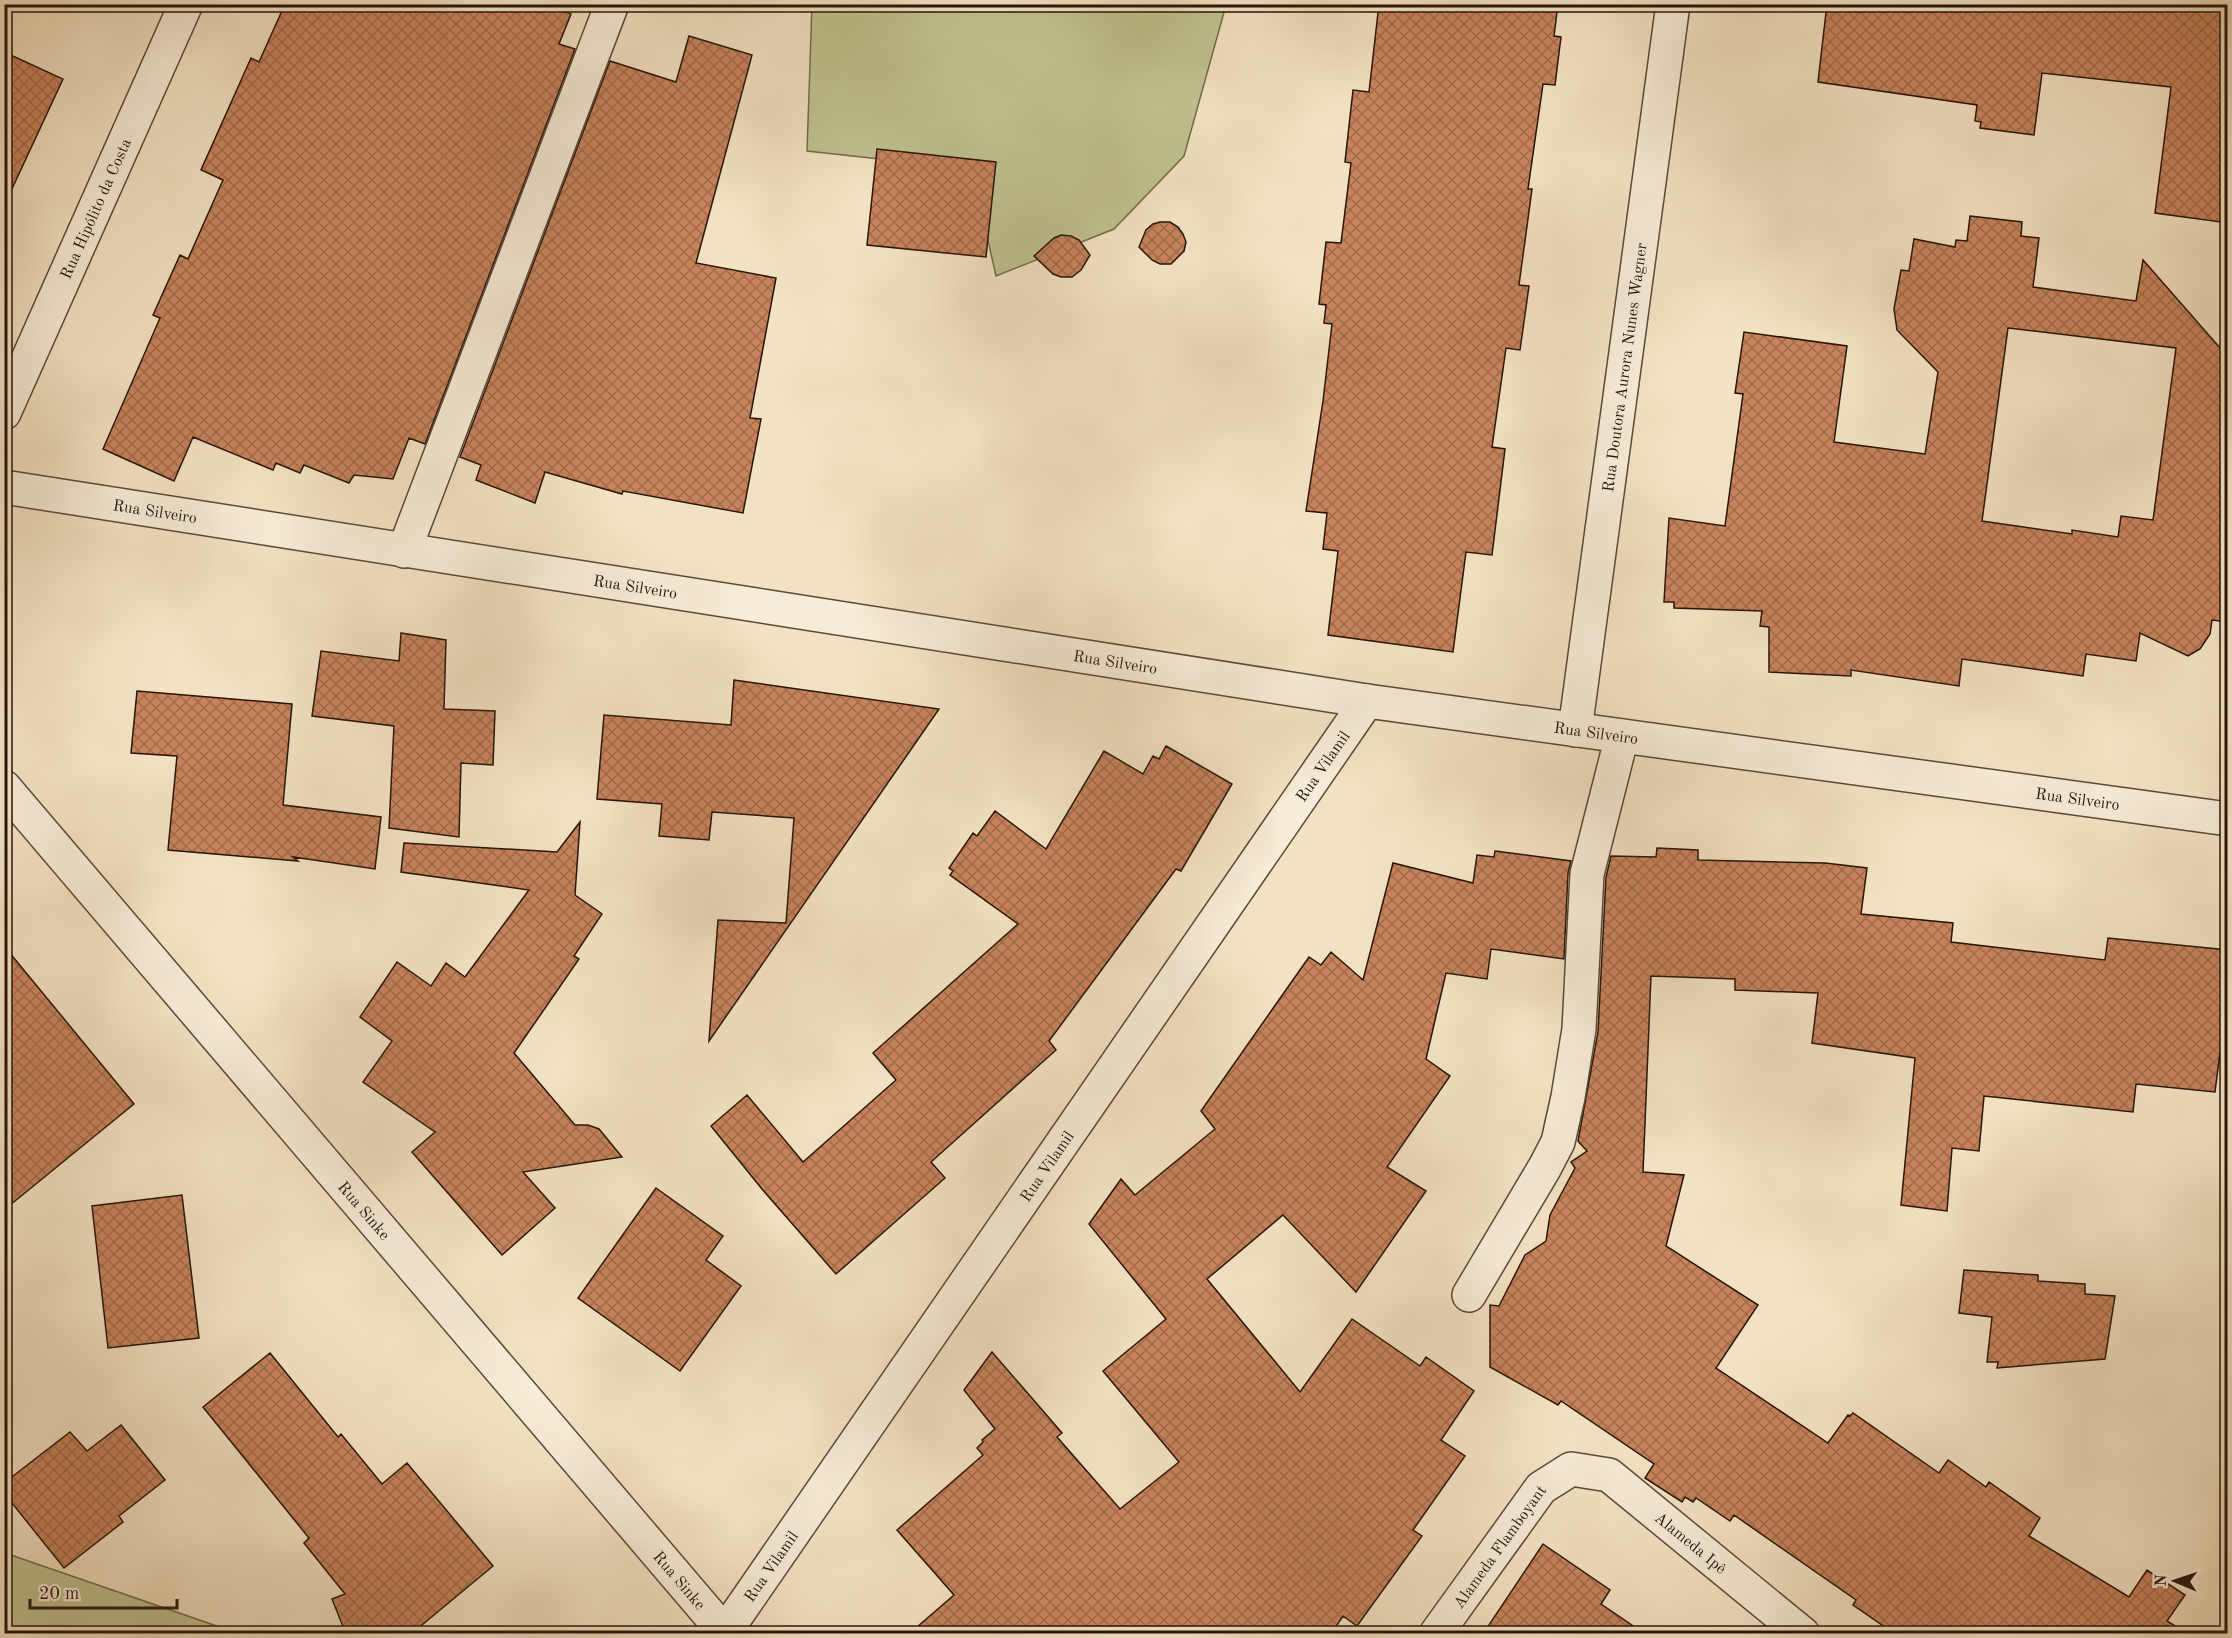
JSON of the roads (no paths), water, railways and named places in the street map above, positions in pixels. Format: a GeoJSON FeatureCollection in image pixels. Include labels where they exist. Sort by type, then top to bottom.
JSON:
{"type":"FeatureCollection","features":[{"type":"Feature","properties":{"kind":"street","name":"Rua Hipólito da Costa"},"geometry":{"type":"LineString","coordinates":[[4,413],[186,4]]}},
{"type":"Feature","properties":{"kind":"street"},"geometry":{"type":"LineString","coordinates":[[404,551],[612,4]]}},
{"type":"Feature","properties":{"kind":"street","name":"Rua Doutora Aurora Nunes Wagner"},"geometry":{"type":"LineString","coordinates":[[1575,729],[1673,4]]}},
{"type":"Feature","properties":{"kind":"street","name":"Rua Silveiro"},"geometry":{"type":"LineString","coordinates":[[4,487],[1367,701],[2228,819]]}},
{"type":"Feature","properties":{"kind":"street","name":"Rua Vilamil"},"geometry":{"type":"LineString","coordinates":[[725,1633],[1367,701]]}},
{"type":"Feature","properties":{"kind":"street"},"geometry":{"type":"LineString","coordinates":[[1469,1295],[1558,1142],[1579,1029],[1587,874],[1622,736]]}},
{"type":"Feature","properties":{"kind":"street","name":"Rua Sinke"},"geometry":{"type":"LineString","coordinates":[[4,787],[725,1633]]}},
{"type":"Feature","properties":{"kind":"street","name":"Alameda Flamboyant"},"geometry":{"type":"LineString","coordinates":[[1436,1634],[1541,1488],[1571,1469]]}},
{"type":"Feature","properties":{"kind":"street","name":"Alameda Ipê"},"geometry":{"type":"LineString","coordinates":[[1571,1469],[1609,1475],[1803,1634]]}}]}
